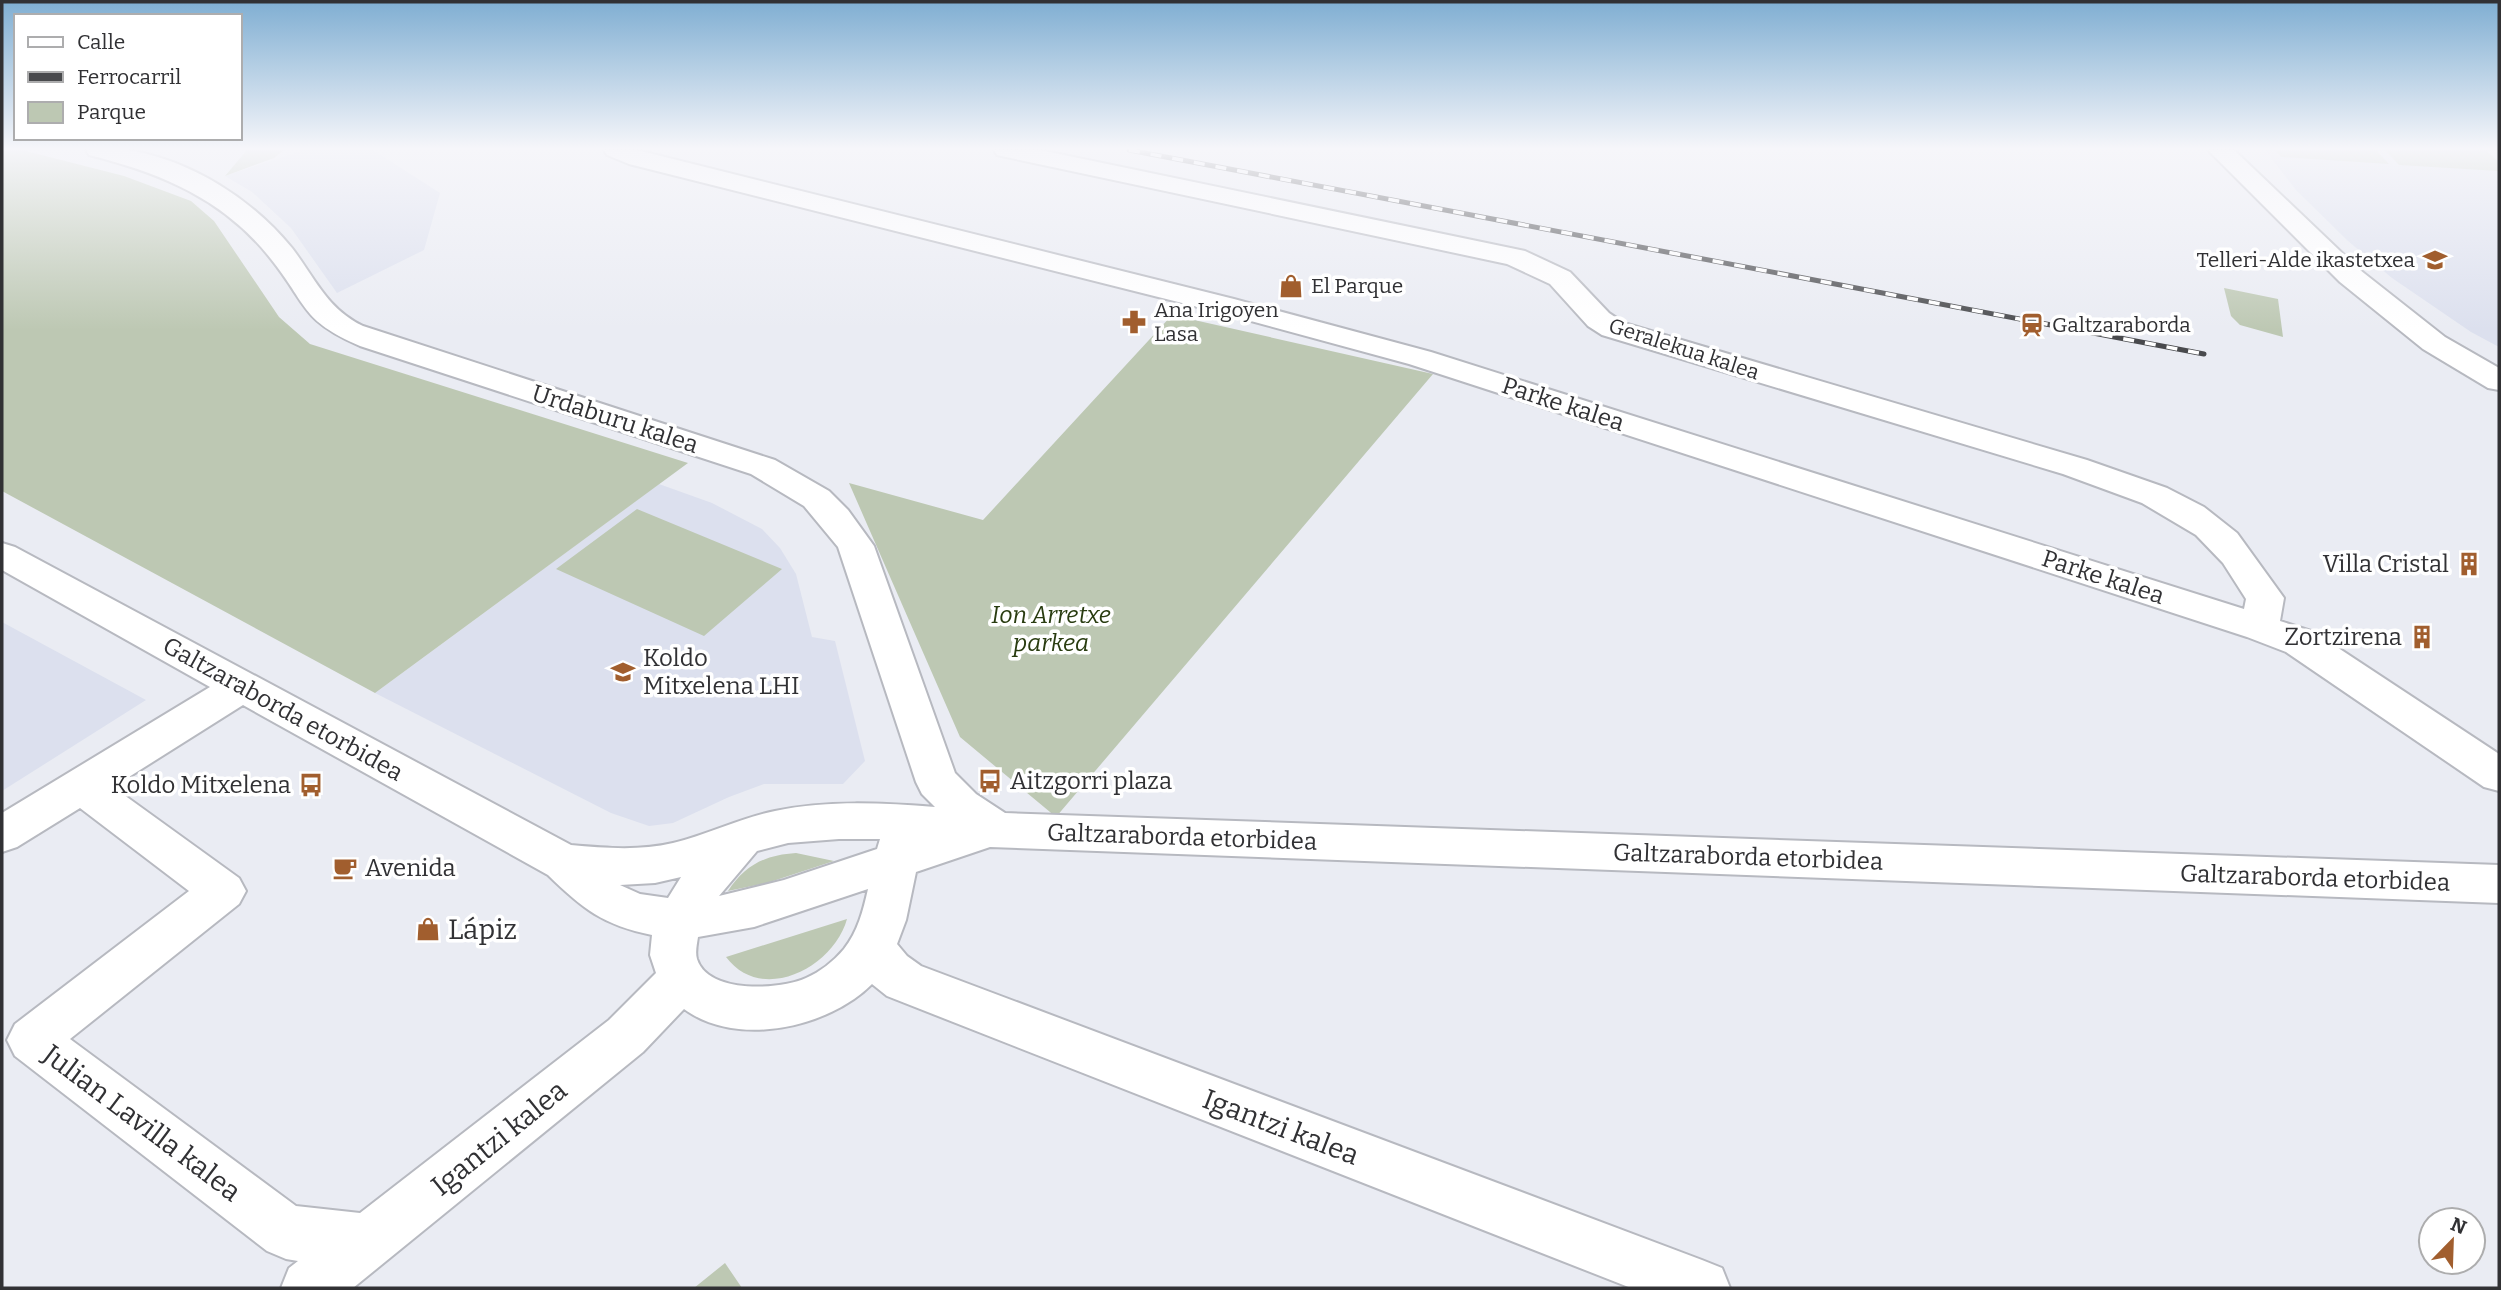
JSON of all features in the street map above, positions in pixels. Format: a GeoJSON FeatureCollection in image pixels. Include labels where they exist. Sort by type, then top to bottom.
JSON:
{"type":"FeatureCollection","features":[{"type":"Feature","properties":{"kind":"street","name":"Urdaburu kalea"},"geometry":{"type":"LineString","coordinates":[[239,210],[281,253],[324,314],[344,328],[371,340],[763,467],[803,486],[833,512],[856,546],[937,782],[961,806],[997,830]]}},
{"type":"Feature","properties":{"kind":"street","name":"Parke kalea"},"geometry":{"type":"LineString","coordinates":[[844,210],[1212,302],[1420,358],[2260,628],[2300,642],[2490,773]]}},
{"type":"Feature","properties":{"kind":"street","name":"Geralekua kalea"},"geometry":{"type":"LineString","coordinates":[[1292,210],[1515,257],[1554,274],[1567,284],[1592,315],[1613,329],[2075,467],[2169,501],[2200,520],[2225,542],[2266,598],[2260,628]]}},
{"type":"Feature","properties":{"kind":"street"},"geometry":{"type":"LineString","coordinates":[[2282,210],[2350,276],[2434,343],[2499,381]]}},
{"type":"Feature","properties":{"kind":"street","name":"Galtzaraborda etorbidea"},"geometry":{"type":"LineString","coordinates":[[2,555],[564,862],[606,900],[647,916],[715,917],[770,904],[900,843],[997,830],[2499,884]]}},
{"type":"Feature","properties":{"kind":"street"},"geometry":{"type":"LineString","coordinates":[[2,835],[242,686]]}},
{"type":"Feature","properties":{"kind":"street"},"geometry":{"type":"LineString","coordinates":[[742,837],[715,867],[681,918],[672,953],[682,979],[696,993],[720,1006],[750,1011],[783,1006],[814,997],[858,968],[872,948],[889,908],[900,843],[937,782]]}},
{"type":"Feature","properties":{"kind":"street","name":"Julian Lavilla kalea"},"geometry":{"type":"LineString","coordinates":[[81,786],[223,891],[32,1040],[286,1232],[368,1242]]}},
{"type":"Feature","properties":{"kind":"street","name":"Galtzaraborda etorbidea"},"geometry":{"type":"LineString","coordinates":[[564,862],[611,867],[654,865],[693,855],[742,837],[789,826],[832,823],[900,843]]}},
{"type":"Feature","properties":{"kind":"street","name":"Igantzi kalea"},"geometry":{"type":"LineString","coordinates":[[872,948],[890,971],[904,981],[1702,1288]]}},
{"type":"Feature","properties":{"kind":"street","name":"Igantzi kalea"},"geometry":{"type":"LineString","coordinates":[[309,1288],[626,1036],[682,979]]}},
{"type":"Feature","properties":{"kind":"shaded area"},"geometry":{"type":"Polygon","coordinates":[[[272,210],[435,210],[424,250],[337,293],[291,228],[272,210]]]}},
{"type":"Feature","properties":{"kind":"shaded area"},"geometry":{"type":"Polygon","coordinates":[[[2317,210],[2499,210],[2499,347],[2471,332],[2392,278],[2317,210]]]}},
{"type":"Feature","properties":{"kind":"shaded area","name":"Koldo Mitxelena LHI"},"geometry":{"type":"Polygon","coordinates":[[[659,484],[712,503],[762,529],[780,548],[796,574],[812,637],[835,641],[865,761],[843,784],[764,784],[673,823],[649,826],[611,813],[375,693],[659,484]]]}},
{"type":"Feature","properties":{"kind":"shaded area"},"geometry":{"type":"Polygon","coordinates":[[[2,622],[146,700],[2,791],[2,622]]]}},
{"type":"Feature","properties":{"kind":"green space"},"geometry":{"type":"Polygon","coordinates":[[[2,210],[202,210],[214,221],[279,317],[310,344],[688,463],[375,693],[2,491],[2,210]]]}},
{"type":"Feature","properties":{"kind":"green space"},"geometry":{"type":"Polygon","coordinates":[[[2224,288],[2278,299],[2283,337],[2240,325],[2231,316],[2224,288]]]}},
{"type":"Feature","properties":{"kind":"green space","name":"Ion Arretxe parkea"},"geometry":{"type":"Polygon","coordinates":[[[1172,315],[1433,374],[1056,817],[960,737],[849,483],[983,520],[1172,315]]]}},
{"type":"Feature","properties":{"kind":"green space"},"geometry":{"type":"Polygon","coordinates":[[[637,509],[782,569],[704,636],[556,569],[637,509]]]}},
{"type":"Feature","properties":{"kind":"green space"},"geometry":{"type":"Polygon","coordinates":[[[796,853],[834,861],[767,883],[728,891],[741,874],[757,863],[775,856],[796,853]]]}},
{"type":"Feature","properties":{"kind":"green space"},"geometry":{"type":"Polygon","coordinates":[[[847,919],[840,936],[828,952],[795,974],[777,979],[758,978],[741,971],[726,957],[847,919]]]}},
{"type":"Feature","properties":{"kind":"green space"},"geometry":{"type":"Polygon","coordinates":[[[725,1263],[742,1288],[694,1288],[725,1263]]]}},
{"type":"Feature","properties":{"kind":"railway"},"geometry":{"type":"LineString","coordinates":[[1446,210],[2204,354]]}},
{"type":"Feature","properties":{"kind":"place","name":"Telleri-Alde ikastetxea"},"geometry":{"type":"Point","coordinates":[2435,260]}},
{"type":"Feature","properties":{"kind":"place","name":"El Parque"},"geometry":{"type":"Point","coordinates":[1291,286]}},
{"type":"Feature","properties":{"kind":"place","name":"Ana Irigoyen Lasa"},"geometry":{"type":"Point","coordinates":[1134,322]}},
{"type":"Feature","properties":{"kind":"place","name":"Galtzaraborda"},"geometry":{"type":"Point","coordinates":[2032,325]}},
{"type":"Feature","properties":{"kind":"place","name":"Villa Cristal"},"geometry":{"type":"Point","coordinates":[2469,564]}},
{"type":"Feature","properties":{"kind":"place","name":"Zortzirena"},"geometry":{"type":"Point","coordinates":[2422,637]}},
{"type":"Feature","properties":{"kind":"place","name":"Koldo Mitxelena LHI"},"geometry":{"type":"Point","coordinates":[623,672]}},
{"type":"Feature","properties":{"kind":"place","name":"Aitzgorri plaza"},"geometry":{"type":"Point","coordinates":[990,781]}},
{"type":"Feature","properties":{"kind":"place","name":"Koldo Mitxelena"},"geometry":{"type":"Point","coordinates":[311,785]}},
{"type":"Feature","properties":{"kind":"place","name":"Avenida"},"geometry":{"type":"Point","coordinates":[345,868]}},
{"type":"Feature","properties":{"kind":"place","name":"Lápiz"},"geometry":{"type":"Point","coordinates":[428,929]}}]}
